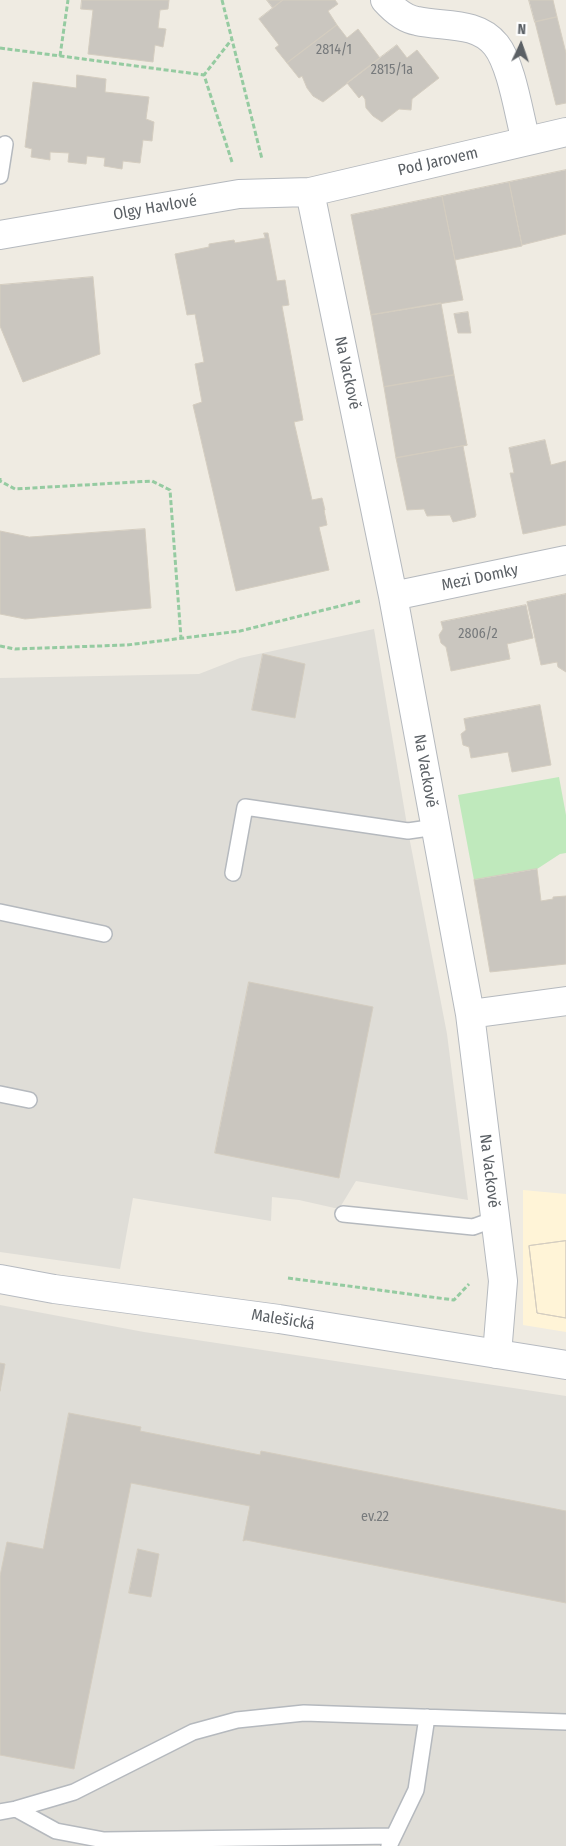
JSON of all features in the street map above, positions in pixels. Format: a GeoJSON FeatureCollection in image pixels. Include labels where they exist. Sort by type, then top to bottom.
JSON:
{"type":"FeatureCollection","features":[{"type":"Feature","properties":{"kind":"street"},"geometry":{"type":"LineString","coordinates":[[385,0],[404,17],[416,21],[462,26],[486,36],[496,45],[510,79],[526,141]]}},
{"type":"Feature","properties":{"kind":"street","name":"Pod Jarovem"},"geometry":{"type":"LineString","coordinates":[[310,192],[566,132]]}},
{"type":"Feature","properties":{"kind":"street","name":"Olgy Havlové"},"geometry":{"type":"LineString","coordinates":[[0,233],[239,194],[310,192]]}},
{"type":"Feature","properties":{"kind":"street","name":"Na Vackově"},"geometry":{"type":"LineString","coordinates":[[310,192],[393,596],[470,1014],[503,1281],[497,1354]]}},
{"type":"Feature","properties":{"kind":"street","name":"Mezi Domky"},"geometry":{"type":"LineString","coordinates":[[393,596],[566,560]]}},
{"type":"Feature","properties":{"kind":"street"},"geometry":{"type":"LineString","coordinates":[[470,1014],[566,1001]]}},
{"type":"Feature","properties":{"kind":"street","name":"Malešická"},"geometry":{"type":"LineString","coordinates":[[0,1279],[279,1319],[566,1365]]}},
{"type":"Feature","properties":{"kind":"lane"},"geometry":{"type":"LineString","coordinates":[[0,176],[5,144]]}},
{"type":"Feature","properties":{"kind":"lane"},"geometry":{"type":"LineString","coordinates":[[233,873],[245,807],[408,830],[436,827]]}},
{"type":"Feature","properties":{"kind":"lane"},"geometry":{"type":"LineString","coordinates":[[0,912],[104,934]]}},
{"type":"Feature","properties":{"kind":"lane"},"geometry":{"type":"LineString","coordinates":[[0,1094],[29,1100]]}},
{"type":"Feature","properties":{"kind":"lane"},"geometry":{"type":"LineString","coordinates":[[343,1214],[473,1227],[495,1219]]}},
{"type":"Feature","properties":{"kind":"lane"},"geometry":{"type":"LineString","coordinates":[[0,1812],[74,1792],[193,1732],[237,1720],[304,1713],[566,1722]]}},
{"type":"Feature","properties":{"kind":"lane"},"geometry":{"type":"LineString","coordinates":[[16,1809],[56,1831],[104,1840],[391,1841],[416,1790],[428,1717]]}},
{"type":"Feature","properties":{"kind":"path"},"geometry":{"type":"LineString","coordinates":[[60,56],[68,0]]}},
{"type":"Feature","properties":{"kind":"path"},"geometry":{"type":"LineString","coordinates":[[222,0],[263,163]]}},
{"type":"Feature","properties":{"kind":"path"},"geometry":{"type":"LineString","coordinates":[[204,75],[232,38]]}},
{"type":"Feature","properties":{"kind":"path"},"geometry":{"type":"LineString","coordinates":[[0,48],[204,75]]}},
{"type":"Feature","properties":{"kind":"path"},"geometry":{"type":"LineString","coordinates":[[204,75],[231,159],[239,194]]}},
{"type":"Feature","properties":{"kind":"path"},"geometry":{"type":"LineString","coordinates":[[0,478],[0,481],[15,489],[152,481],[170,490],[181,638]]}},
{"type":"Feature","properties":{"kind":"path"},"geometry":{"type":"LineString","coordinates":[[0,646],[15,649],[127,645],[240,630],[358,602],[393,596]]}},
{"type":"Feature","properties":{"kind":"path"},"geometry":{"type":"LineString","coordinates":[[288,1278],[454,1300],[470,1283],[477,1282]]}},
{"type":"Feature","properties":{"kind":"shaded area"},"geometry":{"type":"Polygon","coordinates":[[[374,629],[408,831],[447,1034],[468,1200],[356,1181],[339,1209],[299,1200],[272,1197],[271,1221],[133,1198],[120,1269],[0,1252],[0,678],[199,674],[240,658],[374,629]]]}},
{"type":"Feature","properties":{"kind":"shaded area"},"geometry":{"type":"Polygon","coordinates":[[[523,1190],[566,1194],[566,1332],[523,1325],[523,1190]]]}},
{"type":"Feature","properties":{"kind":"shaded area"},"geometry":{"type":"Polygon","coordinates":[[[0,1305],[144,1332],[566,1396],[566,1846],[0,1846],[0,1305]]]}},
{"type":"Feature","properties":{"kind":"green space"},"geometry":{"type":"Polygon","coordinates":[[[559,777],[566,815],[566,853],[560,854],[537,869],[474,880],[458,795],[559,777]]]}},
{"type":"Feature","properties":{"kind":"building"},"geometry":{"type":"Polygon","coordinates":[[[82,0],[169,0],[168,9],[160,10],[158,28],[166,29],[163,47],[155,45],[153,62],[88,54],[93,10],[81,9],[82,0]]]}},
{"type":"Feature","properties":{"kind":"building"},"geometry":{"type":"Polygon","coordinates":[[[267,0],[283,0],[273,8],[267,0]]]}},
{"type":"Feature","properties":{"kind":"building"},"geometry":{"type":"Polygon","coordinates":[[[283,0],[335,0],[338,4],[328,11],[337,25],[287,63],[275,48],[279,45],[259,19],[283,0]]]}},
{"type":"Feature","properties":{"kind":"building"},"geometry":{"type":"Polygon","coordinates":[[[529,0],[553,0],[557,17],[535,22],[529,0]]]}},
{"type":"Feature","properties":{"kind":"building"},"geometry":{"type":"Polygon","coordinates":[[[557,17],[566,53],[566,103],[556,105],[535,22],[557,17]]]}},
{"type":"Feature","properties":{"kind":"building"},"geometry":{"type":"Polygon","coordinates":[[[337,25],[347,38],[358,29],[380,58],[323,102],[313,96],[302,76],[299,78],[287,63],[337,25]]]}},
{"type":"Feature","properties":{"kind":"building"},"geometry":{"type":"Polygon","coordinates":[[[397,45],[407,58],[417,50],[439,78],[412,99],[411,110],[399,109],[382,122],[366,108],[365,99],[362,95],[359,98],[347,83],[397,45]]]}},
{"type":"Feature","properties":{"kind":"building"},"geometry":{"type":"Polygon","coordinates":[[[77,75],[106,79],[105,92],[149,97],[146,119],[154,122],[152,141],[143,140],[140,163],[123,161],[122,169],[104,166],[105,158],[87,156],[86,164],[68,162],[69,153],[50,152],[50,160],[31,157],[32,149],[25,147],[33,82],[76,88],[77,75]]]}},
{"type":"Feature","properties":{"kind":"building"},"geometry":{"type":"Polygon","coordinates":[[[566,170],[566,234],[522,245],[509,182],[566,170]]]}},
{"type":"Feature","properties":{"kind":"building"},"geometry":{"type":"Polygon","coordinates":[[[509,182],[522,246],[455,260],[442,196],[509,182]]]}},
{"type":"Feature","properties":{"kind":"building"},"geometry":{"type":"Polygon","coordinates":[[[442,196],[463,300],[371,315],[351,215],[442,196]]]}},
{"type":"Feature","properties":{"kind":"building"},"geometry":{"type":"Polygon","coordinates":[[[264,233],[268,233],[277,281],[285,280],[289,305],[282,306],[303,420],[294,422],[312,500],[322,498],[325,510],[327,525],[319,527],[329,570],[236,591],[193,405],[202,402],[195,364],[204,362],[195,314],[187,315],[175,254],[209,247],[209,244],[234,240],[235,243],[265,238],[264,233]]]}},
{"type":"Feature","properties":{"kind":"building"},"geometry":{"type":"Polygon","coordinates":[[[93,277],[100,354],[23,382],[0,326],[0,285],[93,277]]]}},
{"type":"Feature","properties":{"kind":"building"},"geometry":{"type":"Polygon","coordinates":[[[441,303],[454,375],[384,387],[371,315],[441,303]]]}},
{"type":"Feature","properties":{"kind":"building"},"geometry":{"type":"Polygon","coordinates":[[[468,312],[471,333],[458,333],[454,314],[468,312]]]}},
{"type":"Feature","properties":{"kind":"building"},"geometry":{"type":"Polygon","coordinates":[[[454,375],[467,445],[396,458],[384,387],[454,375]]]}},
{"type":"Feature","properties":{"kind":"building"},"geometry":{"type":"Polygon","coordinates":[[[545,440],[551,465],[566,461],[566,525],[523,534],[510,473],[514,473],[509,448],[545,440]]]}},
{"type":"Feature","properties":{"kind":"building"},"geometry":{"type":"Polygon","coordinates":[[[467,445],[463,446],[475,517],[453,522],[450,515],[427,516],[424,509],[407,510],[396,458],[467,445]]]}},
{"type":"Feature","properties":{"kind":"building"},"geometry":{"type":"Polygon","coordinates":[[[145,529],[151,608],[25,619],[0,614],[0,531],[29,537],[145,529]]]}},
{"type":"Feature","properties":{"kind":"building"},"geometry":{"type":"Polygon","coordinates":[[[566,594],[566,672],[558,667],[557,662],[541,665],[527,602],[566,594]]]}},
{"type":"Feature","properties":{"kind":"building"},"geometry":{"type":"Polygon","coordinates":[[[526,605],[533,638],[507,644],[510,659],[451,671],[446,647],[441,643],[439,635],[443,629],[441,622],[526,605]]]}},
{"type":"Feature","properties":{"kind":"building"},"geometry":{"type":"Polygon","coordinates":[[[263,654],[305,664],[295,718],[252,710],[263,654]]]}},
{"type":"Feature","properties":{"kind":"building"},"geometry":{"type":"Polygon","coordinates":[[[540,705],[551,765],[512,772],[508,752],[471,758],[469,747],[463,745],[461,734],[466,730],[464,719],[540,705]]]}},
{"type":"Feature","properties":{"kind":"building"},"geometry":{"type":"Polygon","coordinates":[[[537,869],[541,901],[553,899],[553,897],[566,896],[566,964],[490,972],[474,880],[537,869]]]}},
{"type":"Feature","properties":{"kind":"building"},"geometry":{"type":"Polygon","coordinates":[[[249,982],[373,1007],[339,1178],[215,1153],[249,982]]]}},
{"type":"Feature","properties":{"kind":"building"},"geometry":{"type":"Polygon","coordinates":[[[566,1241],[566,1318],[537,1313],[529,1246],[566,1241]]]}},
{"type":"Feature","properties":{"kind":"building"},"geometry":{"type":"Polygon","coordinates":[[[566,1241],[566,1318],[537,1313],[529,1246],[566,1241]]]}},
{"type":"Feature","properties":{"kind":"building"},"geometry":{"type":"Polygon","coordinates":[[[0,1363],[5,1364],[0,1391],[0,1363]]]}},
{"type":"Feature","properties":{"kind":"building"},"geometry":{"type":"Polygon","coordinates":[[[69,1413],[141,1427],[140,1431],[260,1455],[261,1451],[566,1511],[566,1603],[246,1540],[243,1541],[250,1506],[131,1483],[74,1769],[0,1755],[0,1576],[7,1542],[43,1549],[69,1413]]]}},
{"type":"Feature","properties":{"kind":"building"},"geometry":{"type":"Polygon","coordinates":[[[138,1549],[159,1554],[151,1597],[129,1593],[138,1549]]]}}]}
